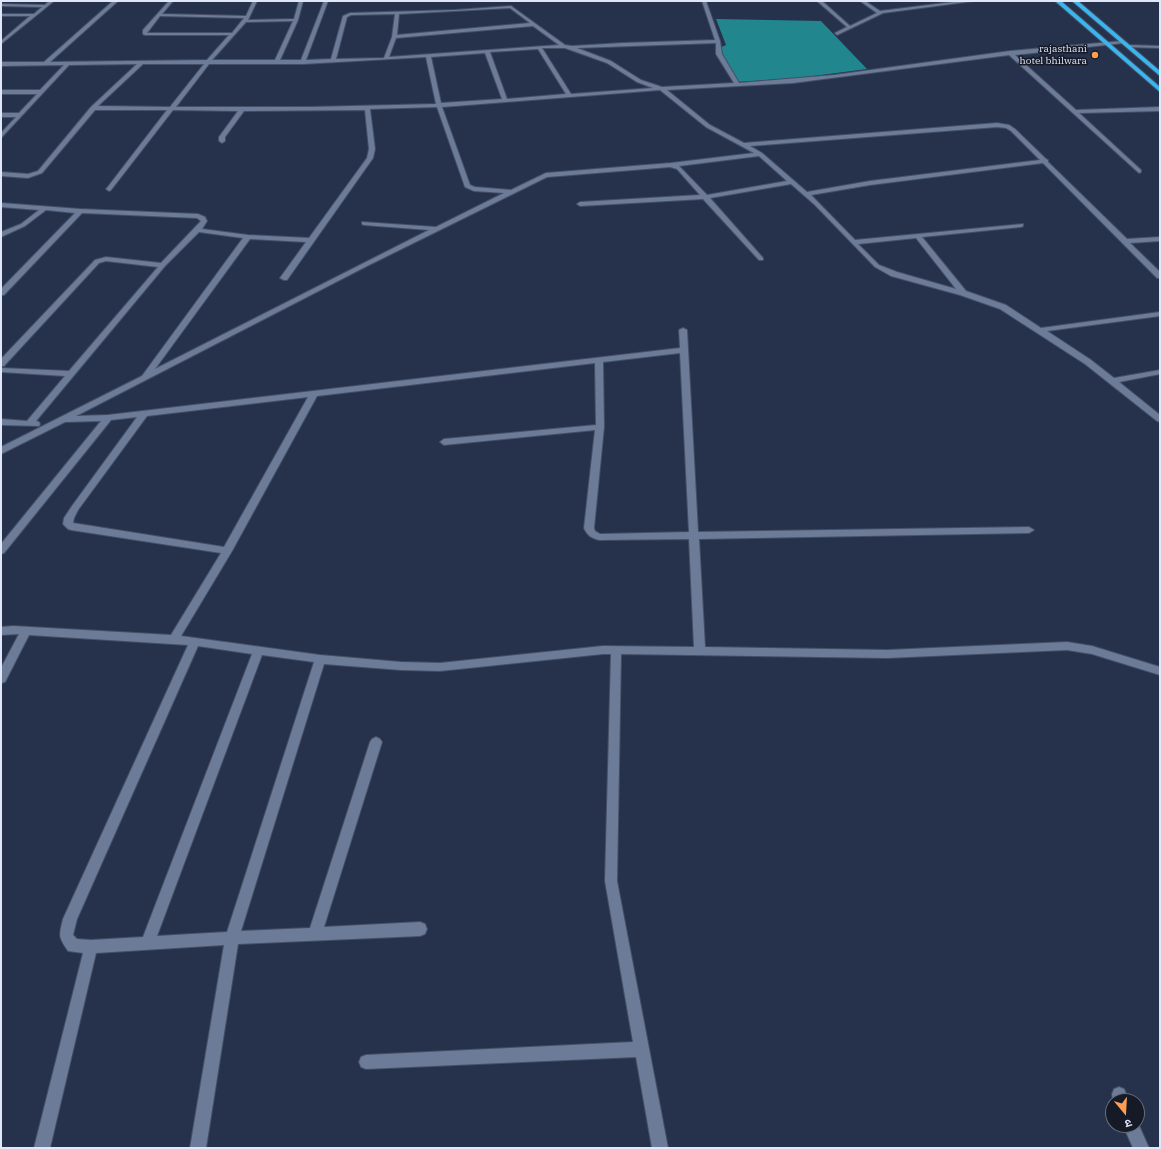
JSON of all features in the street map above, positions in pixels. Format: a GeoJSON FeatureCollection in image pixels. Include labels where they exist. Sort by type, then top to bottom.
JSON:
{"type":"FeatureCollection","features":[{"type":"Feature","properties":{"kind":"highway"},"geometry":{"type":"LineString","coordinates":[[1058,1],[1160,90]]}},
{"type":"Feature","properties":{"kind":"highway"},"geometry":{"type":"LineString","coordinates":[[1075,1],[1160,74]]}},
{"type":"Feature","properties":{"kind":"street"},"geometry":{"type":"LineString","coordinates":[[1,43],[52,1]]}},
{"type":"Feature","properties":{"kind":"street"},"geometry":{"type":"LineString","coordinates":[[46,63],[116,1]]}},
{"type":"Feature","properties":{"kind":"street"},"geometry":{"type":"LineString","coordinates":[[171,1],[145,31],[145,34],[233,34]]}},
{"type":"Feature","properties":{"kind":"street"},"geometry":{"type":"LineString","coordinates":[[109,189],[208,62],[247,19],[255,1]]}},
{"type":"Feature","properties":{"kind":"street"},"geometry":{"type":"LineString","coordinates":[[277,62],[296,20],[302,1]]}},
{"type":"Feature","properties":{"kind":"street"},"geometry":{"type":"LineString","coordinates":[[303,62],[326,1]]}},
{"type":"Feature","properties":{"kind":"street"},"geometry":{"type":"LineString","coordinates":[[704,1],[718,41],[719,54],[737,84]]}},
{"type":"Feature","properties":{"kind":"street"},"geometry":{"type":"LineString","coordinates":[[818,1],[849,27]]}},
{"type":"Feature","properties":{"kind":"street"},"geometry":{"type":"LineString","coordinates":[[862,1],[880,13]]}},
{"type":"Feature","properties":{"kind":"street"},"geometry":{"type":"LineString","coordinates":[[837,34],[880,13],[972,1]]}},
{"type":"Feature","properties":{"kind":"street"},"geometry":{"type":"LineString","coordinates":[[904,2],[915,8]]}},
{"type":"Feature","properties":{"kind":"street"},"geometry":{"type":"LineString","coordinates":[[333,61],[345,15],[350,14],[397,14],[456,11],[508,4],[563,46]]}},
{"type":"Feature","properties":{"kind":"street"},"geometry":{"type":"LineString","coordinates":[[1,5],[46,6]]}},
{"type":"Feature","properties":{"kind":"street"},"geometry":{"type":"LineString","coordinates":[[386,59],[394,37],[397,14]]}},
{"type":"Feature","properties":{"kind":"street"},"geometry":{"type":"LineString","coordinates":[[1,15],[34,15]]}},
{"type":"Feature","properties":{"kind":"street"},"geometry":{"type":"LineString","coordinates":[[158,15],[296,20]]}},
{"type":"Feature","properties":{"kind":"street"},"geometry":{"type":"LineString","coordinates":[[394,37],[535,24]]}},
{"type":"Feature","properties":{"kind":"street"},"geometry":{"type":"LineString","coordinates":[[570,48],[623,44],[718,41]]}},
{"type":"Feature","properties":{"kind":"street"},"geometry":{"type":"LineString","coordinates":[[93,108],[242,109],[368,107],[505,101],[854,74],[1010,53],[1122,42]]}},
{"type":"Feature","properties":{"kind":"street"},"geometry":{"type":"LineString","coordinates":[[1,64],[303,62],[386,59],[539,47],[563,46],[570,48],[609,62],[639,81],[662,88],[708,126],[760,154],[817,204],[877,266],[894,274],[963,293],[1003,307],[1088,362],[1160,419]]}},
{"type":"Feature","properties":{"kind":"street"},"geometry":{"type":"LineString","coordinates":[[1128,46],[1160,47]]}},
{"type":"Feature","properties":{"kind":"street"},"geometry":{"type":"LineString","coordinates":[[539,47],[570,96]]}},
{"type":"Feature","properties":{"kind":"street"},"geometry":{"type":"LineString","coordinates":[[486,51],[505,101]]}},
{"type":"Feature","properties":{"kind":"street"},"geometry":{"type":"LineString","coordinates":[[1010,53],[1139,171]]}},
{"type":"Feature","properties":{"kind":"street"},"geometry":{"type":"LineString","coordinates":[[428,56],[438,105],[467,186],[474,190],[515,192]]}},
{"type":"Feature","properties":{"kind":"street"},"geometry":{"type":"LineString","coordinates":[[1,174],[28,176],[40,172],[93,108],[142,62]]}},
{"type":"Feature","properties":{"kind":"street"},"geometry":{"type":"LineString","coordinates":[[1,136],[68,63]]}},
{"type":"Feature","properties":{"kind":"street"},"geometry":{"type":"LineString","coordinates":[[1,92],[42,92]]}},
{"type":"Feature","properties":{"kind":"street"},"geometry":{"type":"LineString","coordinates":[[284,278],[370,158],[372,149],[368,107]]}},
{"type":"Feature","properties":{"kind":"street"},"geometry":{"type":"LineString","coordinates":[[222,140],[222,137],[242,109]]}},
{"type":"Feature","properties":{"kind":"street"},"geometry":{"type":"LineString","coordinates":[[1074,112],[1160,109]]}},
{"type":"Feature","properties":{"kind":"street"},"geometry":{"type":"LineString","coordinates":[[1,115],[20,115]]}},
{"type":"Feature","properties":{"kind":"street"},"geometry":{"type":"LineString","coordinates":[[744,145],[997,125],[1007,126],[1046,161],[1160,276]]}},
{"type":"Feature","properties":{"kind":"street"},"geometry":{"type":"LineString","coordinates":[[1,451],[365,265],[515,192],[542,177],[551,174],[671,165],[760,154]]}},
{"type":"Feature","properties":{"kind":"street"},"geometry":{"type":"LineString","coordinates":[[806,194],[870,183],[1046,161]]}},
{"type":"Feature","properties":{"kind":"street"},"geometry":{"type":"LineString","coordinates":[[671,165],[679,168],[761,259]]}},
{"type":"Feature","properties":{"kind":"street"},"geometry":{"type":"LineString","coordinates":[[580,204],[705,197],[792,182]]}},
{"type":"Feature","properties":{"kind":"street"},"geometry":{"type":"LineString","coordinates":[[1,205],[80,211],[198,216],[203,218],[204,221],[198,230],[163,265],[29,424]]}},
{"type":"Feature","properties":{"kind":"street"},"geometry":{"type":"LineString","coordinates":[[1,235],[23,225],[45,208]]}},
{"type":"Feature","properties":{"kind":"street"},"geometry":{"type":"LineString","coordinates":[[1,293],[80,211]]}},
{"type":"Feature","properties":{"kind":"street"},"geometry":{"type":"LineString","coordinates":[[364,223],[438,229]]}},
{"type":"Feature","properties":{"kind":"street"},"geometry":{"type":"LineString","coordinates":[[853,242],[1021,225]]}},
{"type":"Feature","properties":{"kind":"street"},"geometry":{"type":"LineString","coordinates":[[198,230],[248,237],[311,240]]}},
{"type":"Feature","properties":{"kind":"street"},"geometry":{"type":"LineString","coordinates":[[917,235],[963,293]]}},
{"type":"Feature","properties":{"kind":"street"},"geometry":{"type":"LineString","coordinates":[[144,378],[248,237]]}},
{"type":"Feature","properties":{"kind":"street"},"geometry":{"type":"LineString","coordinates":[[1126,241],[1160,240]]}},
{"type":"Feature","properties":{"kind":"street"},"geometry":{"type":"LineString","coordinates":[[1,364],[97,261],[106,259],[163,265]]}},
{"type":"Feature","properties":{"kind":"street"},"geometry":{"type":"LineString","coordinates":[[1040,330],[1160,314]]}},
{"type":"Feature","properties":{"kind":"street"},"geometry":{"type":"LineString","coordinates":[[683,330],[700,652]]}},
{"type":"Feature","properties":{"kind":"street"},"geometry":{"type":"LineString","coordinates":[[64,419],[108,418],[144,414],[684,350]]}},
{"type":"Feature","properties":{"kind":"street"},"geometry":{"type":"LineString","coordinates":[[599,360],[600,427],[590,528],[591,533],[606,538],[694,535],[1029,530]]}},
{"type":"Feature","properties":{"kind":"street"},"geometry":{"type":"LineString","coordinates":[[1,370],[71,374]]}},
{"type":"Feature","properties":{"kind":"street"},"geometry":{"type":"LineString","coordinates":[[1112,381],[1160,372]]}},
{"type":"Feature","properties":{"kind":"street"},"geometry":{"type":"LineString","coordinates":[[174,639],[227,551],[314,394]]}},
{"type":"Feature","properties":{"kind":"street"},"geometry":{"type":"LineString","coordinates":[[144,414],[75,508],[69,518],[68,524],[71,528],[227,551]]}},
{"type":"Feature","properties":{"kind":"street"},"geometry":{"type":"LineString","coordinates":[[1,551],[108,418]]}},
{"type":"Feature","properties":{"kind":"street"},"geometry":{"type":"LineString","coordinates":[[1,422],[52,425]]}},
{"type":"Feature","properties":{"kind":"street"},"geometry":{"type":"LineString","coordinates":[[444,442],[600,427]]}},
{"type":"Feature","properties":{"kind":"street"},"geometry":{"type":"LineString","coordinates":[[1,631],[13,630],[25,632],[174,639],[320,660],[440,667],[603,650],[887,654],[1067,646],[1092,650],[1160,671]]}},
{"type":"Feature","properties":{"kind":"street"},"geometry":{"type":"LineString","coordinates":[[1,679],[25,632]]}},
{"type":"Feature","properties":{"kind":"street"},"geometry":{"type":"LineString","coordinates":[[195,641],[70,919],[66,936],[69,942],[73,946],[91,947],[232,938],[420,929]]}},
{"type":"Feature","properties":{"kind":"street"},"geometry":{"type":"LineString","coordinates":[[616,650],[610,842],[611,881],[660,1148]]}},
{"type":"Feature","properties":{"kind":"street"},"geometry":{"type":"LineString","coordinates":[[147,944],[258,651]]}},
{"type":"Feature","properties":{"kind":"street"},"geometry":{"type":"LineString","coordinates":[[198,1148],[232,938],[320,660]]}},
{"type":"Feature","properties":{"kind":"street"},"geometry":{"type":"LineString","coordinates":[[315,934],[376,742]]}},
{"type":"Feature","properties":{"kind":"street"},"geometry":{"type":"LineString","coordinates":[[42,1148],[91,947]]}},
{"type":"Feature","properties":{"kind":"street"},"geometry":{"type":"LineString","coordinates":[[366,1062],[642,1049]]}},
{"type":"Feature","properties":{"kind":"street"},"geometry":{"type":"LineString","coordinates":[[1134,1133],[1141,1148]]}},
{"type":"Feature","properties":{"kind":"shaded area"},"geometry":{"type":"Polygon","coordinates":[[[716,19],[821,21],[867,69],[798,78],[737,82],[719,48],[726,45],[716,19]]]}},
{"type":"Feature","properties":{"kind":"place","name":"rajasthani hotel bhilwara"},"geometry":{"type":"Point","coordinates":[1095,55]}}]}
